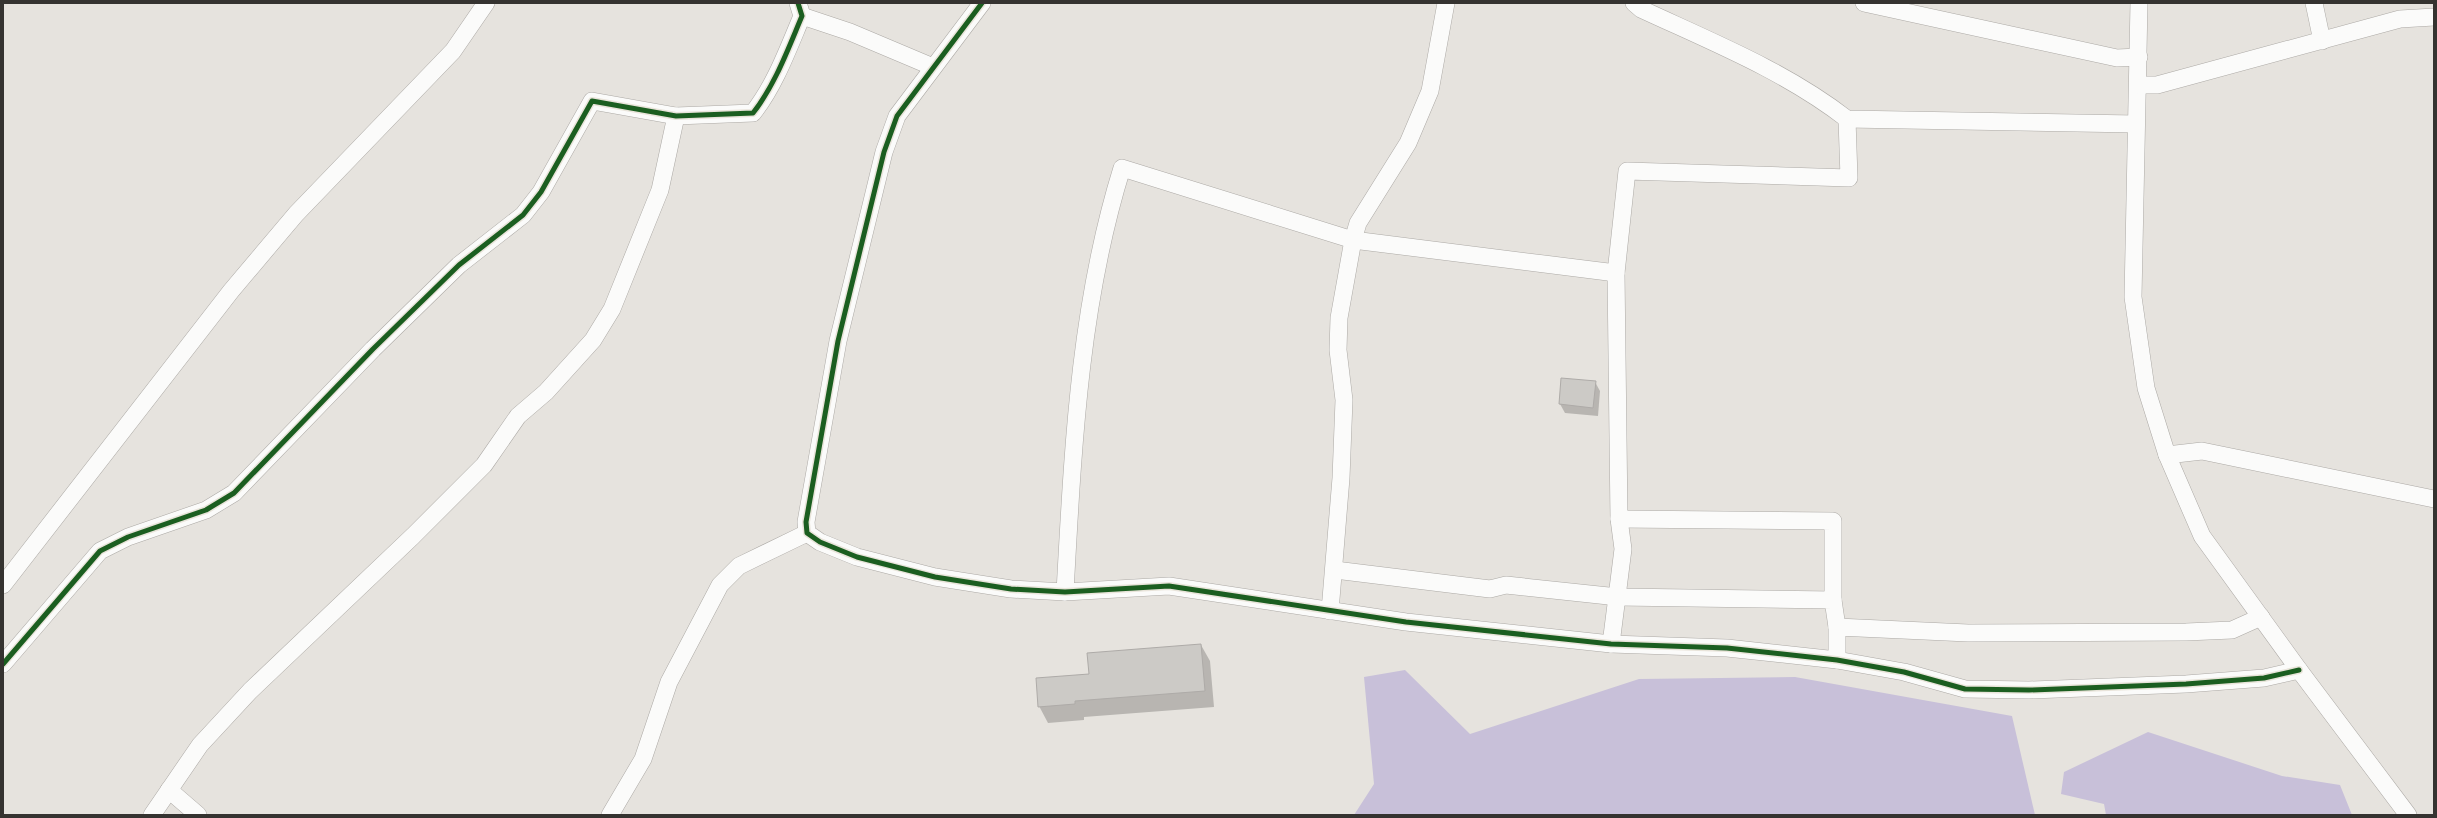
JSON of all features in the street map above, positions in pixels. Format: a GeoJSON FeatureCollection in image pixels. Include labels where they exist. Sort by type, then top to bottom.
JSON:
{"type":"FeatureCollection","features":[{"type":"Feature","properties":{"kind":"street"},"geometry":{"type":"LineString","coordinates":[[3,585],[231,291],[296,214],[453,51],[486,3]]}},
{"type":"Feature","properties":{"kind":"street"},"geometry":{"type":"LineString","coordinates":[[807,533],[806,522],[838,341],[878,175],[898,116],[982,3]]}},
{"type":"Feature","properties":{"kind":"street"},"geometry":{"type":"LineString","coordinates":[[1330,611],[1334,570],[1344,400],[1338,350],[1339,318],[1353,240],[1358,224],[1408,143],[1430,91],[1446,3]]}},
{"type":"Feature","properties":{"kind":"street"},"geometry":{"type":"LineString","coordinates":[[1634,3],[1641,9],[1765,66],[1828,104],[1847,119],[2136,124]]}},
{"type":"Feature","properties":{"kind":"street"},"geometry":{"type":"LineString","coordinates":[[1864,3],[2117,58],[2139,57]]}},
{"type":"Feature","properties":{"kind":"street"},"geometry":{"type":"LineString","coordinates":[[2139,3],[2133,297],[2146,388],[2167,456],[2202,536],[2299,670],[2408,815]]}},
{"type":"Feature","properties":{"kind":"street"},"geometry":{"type":"LineString","coordinates":[[2314,3],[2322,41]]}},
{"type":"Feature","properties":{"kind":"street"},"geometry":{"type":"LineString","coordinates":[[3,664],[100,551],[128,537],[206,510],[234,494],[373,349],[459,265],[523,215],[541,192],[592,101],[676,116],[753,113],[762,102],[783,62],[800,10],[933,67]]}},
{"type":"Feature","properties":{"kind":"street"},"geometry":{"type":"LineString","coordinates":[[2138,86],[2157,85],[2400,20],[2434,17]]}},
{"type":"Feature","properties":{"kind":"street"},"geometry":{"type":"LineString","coordinates":[[152,815],[200,745],[240,702],[413,536],[478,470],[518,416],[546,392],[592,340],[612,309],[660,190],[676,116]]}},
{"type":"Feature","properties":{"kind":"street"},"geometry":{"type":"LineString","coordinates":[[1611,644],[1623,549],[1619,519],[1616,273],[1627,171],[1849,178],[1847,119]]}},
{"type":"Feature","properties":{"kind":"street"},"geometry":{"type":"LineString","coordinates":[[1065,592],[1074,425],[1093,280],[1109,210],[1122,168],[1353,240],[1616,273]]}},
{"type":"Feature","properties":{"kind":"street"},"geometry":{"type":"LineString","coordinates":[[2167,456],[2202,451],[2434,499]]}},
{"type":"Feature","properties":{"kind":"street"},"geometry":{"type":"LineString","coordinates":[[1619,519],[1833,521],[1833,600],[1837,627],[1837,660]]}},
{"type":"Feature","properties":{"kind":"street"},"geometry":{"type":"LineString","coordinates":[[807,533],[820,542],[857,557],[935,578],[1011,588],[1065,592],[1169,586],[1406,622],[1611,644],[1727,648],[1837,660],[1904,672],[1972,689],[2029,690],[2186,684],[2264,678],[2299,670]]}},
{"type":"Feature","properties":{"kind":"street"},"geometry":{"type":"LineString","coordinates":[[610,815],[643,759],[669,682],[720,585],[739,566],[807,533]]}},
{"type":"Feature","properties":{"kind":"street"},"geometry":{"type":"LineString","coordinates":[[1334,570],[1490,589],[1506,585],[1618,597],[1833,600]]}},
{"type":"Feature","properties":{"kind":"street"},"geometry":{"type":"LineString","coordinates":[[1837,627],[1968,633],[2186,632],[2232,630],[2261,617]]}},
{"type":"Feature","properties":{"kind":"street"},"geometry":{"type":"LineString","coordinates":[[169,790],[198,815]]}},
{"type":"Feature","properties":{"kind":"shaded area"},"geometry":{"type":"Polygon","coordinates":[[[1405,670],[1470,734],[1639,679],[1795,677],[2012,716],[2035,815],[1354,815],[1374,784],[1364,677],[1405,670]]]}},
{"type":"Feature","properties":{"kind":"shaded area"},"geometry":{"type":"Polygon","coordinates":[[[2148,732],[2282,776],[2340,785],[2352,815],[2106,815],[2104,804],[2061,794],[2064,772],[2148,732]]]}},
{"type":"Feature","properties":{"kind":"building"},"geometry":{"type":"Polygon","coordinates":[[[1561,378],[1596,381],[1593,408],[1559,404],[1561,378]]]}},
{"type":"Feature","properties":{"kind":"building"},"geometry":{"type":"Polygon","coordinates":[[[1201,644],[1205,691],[1075,701],[1075,704],[1038,707],[1036,678],[1089,674],[1087,653],[1201,644]]]}},
{"type":"Feature","properties":{"kind":"cycle path"},"geometry":{"type":"LineString","coordinates":[[3,664],[100,551],[128,537],[206,510],[234,493],[373,349],[459,265],[523,215],[541,192],[592,101],[676,116],[753,113],[768,91],[802,16],[798,3]]}},
{"type":"Feature","properties":{"kind":"cycle path"},"geometry":{"type":"LineString","coordinates":[[982,3],[897,116],[884,152],[838,341],[806,522],[807,533],[820,542],[857,557],[935,577],[1011,589],[1065,592],[1169,586],[1406,622],[1611,644],[1727,648],[1837,660],[1904,672],[1965,689],[2029,690],[2186,684],[2264,678],[2299,670]]}}]}
